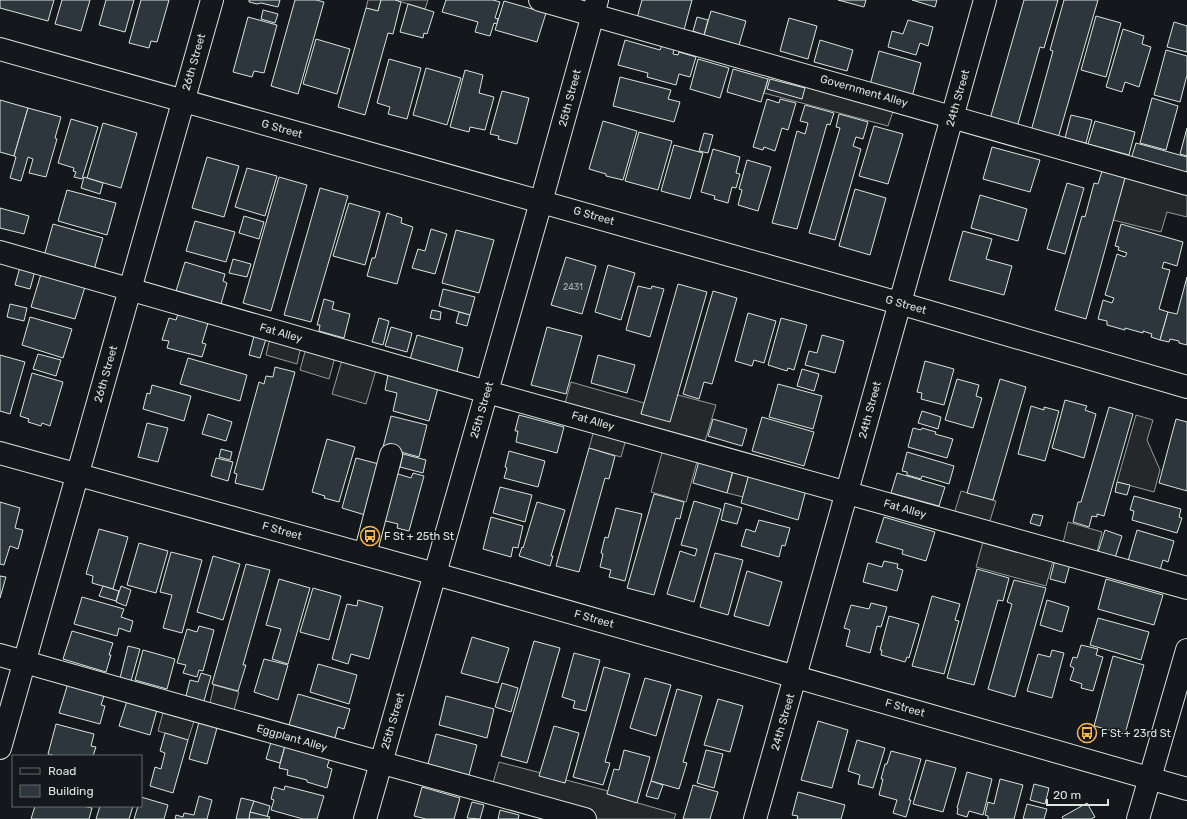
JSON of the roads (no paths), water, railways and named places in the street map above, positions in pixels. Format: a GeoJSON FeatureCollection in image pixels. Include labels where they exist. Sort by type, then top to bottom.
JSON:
{"type":"FeatureCollection","features":[{"type":"Feature","properties":{"kind":"street","name":"26th Street"},"geometry":{"type":"LineString","coordinates":[[0,748],[212,0]]}},
{"type":"Feature","properties":{"kind":"street","name":"Government Alley"},"geometry":{"type":"LineString","coordinates":[[540,0],[594,7],[952,117],[1187,184]]}},
{"type":"Feature","properties":{"kind":"street","name":"24th Street"},"geometry":{"type":"LineString","coordinates":[[755,819],[985,0]]}},
{"type":"Feature","properties":{"kind":"street","name":"25th Street"},"geometry":{"type":"LineString","coordinates":[[365,819],[541,202],[594,7]]}},
{"type":"Feature","properties":{"kind":"street","name":"G Street"},"geometry":{"type":"LineString","coordinates":[[0,50],[899,303],[1187,387]]}},
{"type":"Feature","properties":{"kind":"street","name":"Fat Alley"},"geometry":{"type":"LineString","coordinates":[[0,252],[487,392],[1187,588]]}},
{"type":"Feature","properties":{"kind":"street","name":"F Street"},"geometry":{"type":"LineString","coordinates":[[0,453],[469,583],[1187,789]]}},
{"type":"Feature","properties":{"kind":"street"},"geometry":{"type":"LineString","coordinates":[[365,554],[391,455]]}},
{"type":"Feature","properties":{"kind":"street"},"geometry":{"type":"LineString","coordinates":[[1138,819],[1187,650]]}},
{"type":"Feature","properties":{"kind":"street","name":"Eggplant Alley"},"geometry":{"type":"LineString","coordinates":[[0,655],[585,819]]}},
{"type":"Feature","properties":{"kind":"place","name":"F St + 25th St"},"geometry":{"type":"Point","coordinates":[370,536]}},
{"type":"Feature","properties":{"kind":"place","name":"F St + 23rd St"},"geometry":{"type":"Point","coordinates":[1087,733]}}]}
